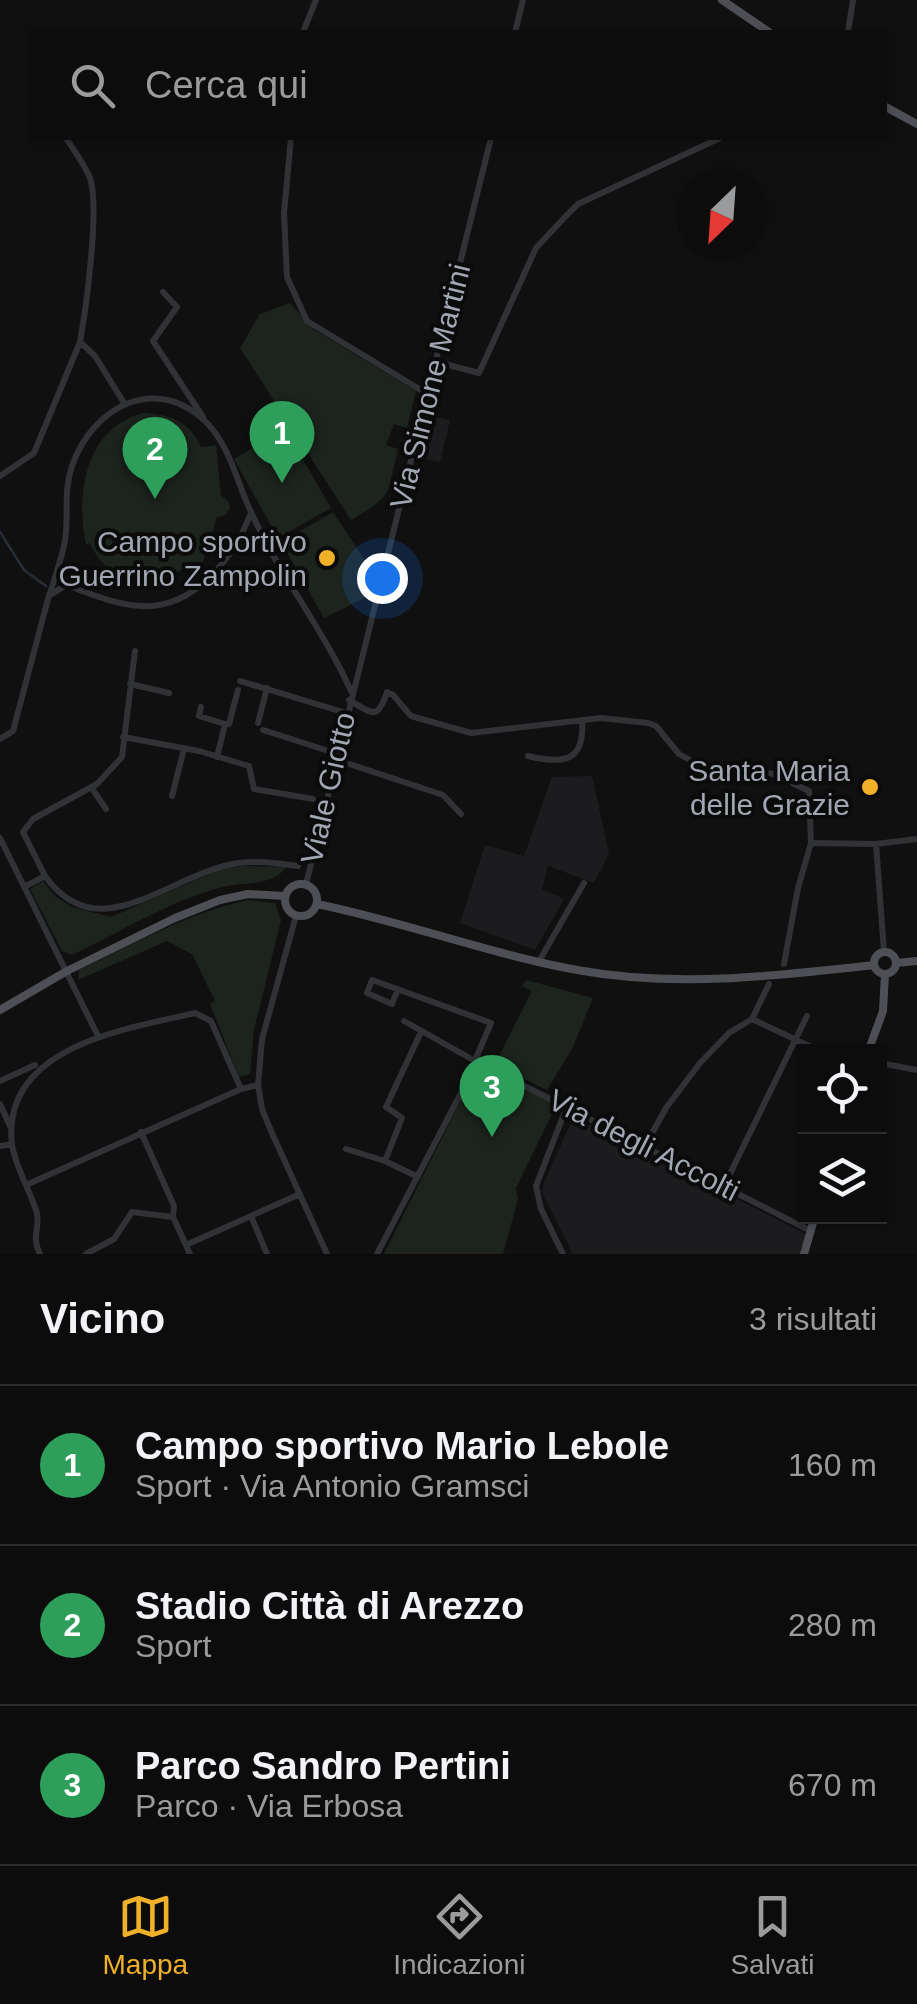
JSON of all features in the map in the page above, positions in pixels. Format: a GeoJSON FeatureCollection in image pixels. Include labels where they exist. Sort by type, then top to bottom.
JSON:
{"type":"FeatureCollection","features":[{"type":"Feature","properties":{"kind":"main road"},"geometry":{"type":"LineString","coordinates":[[722,0],[766,30]]}},
{"type":"Feature","properties":{"kind":"main road"},"geometry":{"type":"LineString","coordinates":[[887,108],[917,124]]}},
{"type":"Feature","properties":{"kind":"main road"},"geometry":{"type":"LineString","coordinates":[[306,884],[314,890],[318,904],[309,914],[296,916],[286,906],[285,896],[295,885],[306,884]]}},
{"type":"Feature","properties":{"kind":"main road"},"geometry":{"type":"LineString","coordinates":[[0,1010],[67,971],[220,900],[264,891],[285,896]]}},
{"type":"Feature","properties":{"kind":"main road"},"geometry":{"type":"LineString","coordinates":[[318,904],[538,962],[626,976],[716,979],[874,965]]}},
{"type":"Feature","properties":{"kind":"main road"},"geometry":{"type":"LineString","coordinates":[[884,952],[896,962],[893,971],[886,974],[874,965],[876,957],[884,952]]}},
{"type":"Feature","properties":{"kind":"main road"},"geometry":{"type":"LineString","coordinates":[[896,962],[917,961]]}},
{"type":"Feature","properties":{"kind":"main road"},"geometry":{"type":"LineString","coordinates":[[871,1044],[886,999],[886,974]]}},
{"type":"Feature","properties":{"kind":"main road"},"geometry":{"type":"LineString","coordinates":[[804,1254],[813,1224]]}},
{"type":"Feature","properties":{"kind":"street"},"geometry":{"type":"LineString","coordinates":[[304,30],[316,0]]}},
{"type":"Feature","properties":{"kind":"street"},"geometry":{"type":"LineString","coordinates":[[516,30],[523,0]]}},
{"type":"Feature","properties":{"kind":"street"},"geometry":{"type":"LineString","coordinates":[[848,30],[853,0]]}},
{"type":"Feature","properties":{"kind":"street"},"geometry":{"type":"LineString","coordinates":[[0,476],[34,453],[80,342],[88,283],[92,191],[86,170],[67,140]]}},
{"type":"Feature","properties":{"kind":"street"},"geometry":{"type":"LineString","coordinates":[[291,140],[284,213],[287,277],[308,321],[312,327],[429,395]]}},
{"type":"Feature","properties":{"kind":"street","name":"Via Simone Martini"},"geometry":{"type":"LineString","coordinates":[[350,696],[491,140]]}},
{"type":"Feature","properties":{"kind":"street"},"geometry":{"type":"LineString","coordinates":[[436,362],[479,373],[536,248],[578,204],[716,140]]}},
{"type":"Feature","properties":{"kind":"street"},"geometry":{"type":"LineString","coordinates":[[162,292],[177,308],[153,341],[240,478],[251,513],[350,696],[369,713],[376,713],[387,692],[411,716],[470,733],[614,718],[648,723],[656,726],[678,754],[697,764],[773,774],[809,791],[811,842],[784,964]]}},
{"type":"Feature","properties":{"kind":"street"},"geometry":{"type":"LineString","coordinates":[[80,342],[95,356],[124,402]]}},
{"type":"Feature","properties":{"kind":"street"},"geometry":{"type":"LineString","coordinates":[[0,739],[13,732],[66,536],[64,496],[72,466],[96,426],[124,402],[162,400],[180,406],[208,424]]}},
{"type":"Feature","properties":{"kind":"street"},"geometry":{"type":"LineString","coordinates":[[48,599],[55,589],[66,585],[114,602],[145,607],[180,597],[220,567],[236,548],[251,513]]}},
{"type":"Feature","properties":{"kind":"street"},"geometry":{"type":"LineString","coordinates":[[135,651],[122,757],[107,775],[26,826],[23,832],[46,876],[63,896],[76,904],[113,910],[226,865],[251,862],[298,866]]}},
{"type":"Feature","properties":{"kind":"street"},"geometry":{"type":"LineString","coordinates":[[240,681],[346,713]]}},
{"type":"Feature","properties":{"kind":"street"},"geometry":{"type":"LineString","coordinates":[[130,684],[169,693]]}},
{"type":"Feature","properties":{"kind":"street"},"geometry":{"type":"LineString","coordinates":[[258,722],[266,688]]}},
{"type":"Feature","properties":{"kind":"street"},"geometry":{"type":"LineString","coordinates":[[201,707],[199,716],[229,724],[238,690]]}},
{"type":"Feature","properties":{"kind":"street","name":"Viale Giotto"},"geometry":{"type":"LineString","coordinates":[[306,884],[350,696]]}},
{"type":"Feature","properties":{"kind":"street"},"geometry":{"type":"LineString","coordinates":[[528,756],[549,760],[574,756],[584,740],[582,720]]}},
{"type":"Feature","properties":{"kind":"street"},"geometry":{"type":"LineString","coordinates":[[217,757],[225,724]]}},
{"type":"Feature","properties":{"kind":"street"},"geometry":{"type":"LineString","coordinates":[[264,730],[443,795],[460,814]]}},
{"type":"Feature","properties":{"kind":"street"},"geometry":{"type":"LineString","coordinates":[[123,737],[249,766],[254,789],[314,799]]}},
{"type":"Feature","properties":{"kind":"street"},"geometry":{"type":"LineString","coordinates":[[172,796],[184,749]]}},
{"type":"Feature","properties":{"kind":"street"},"geometry":{"type":"LineString","coordinates":[[91,787],[106,809]]}},
{"type":"Feature","properties":{"kind":"street"},"geometry":{"type":"LineString","coordinates":[[0,839],[98,1036]]}},
{"type":"Feature","properties":{"kind":"street"},"geometry":{"type":"LineString","coordinates":[[811,842],[876,844],[917,839]]}},
{"type":"Feature","properties":{"kind":"street"},"geometry":{"type":"LineString","coordinates":[[876,844],[884,952]]}},
{"type":"Feature","properties":{"kind":"street"},"geometry":{"type":"LineString","coordinates":[[24,887],[46,876]]}},
{"type":"Feature","properties":{"kind":"street"},"geometry":{"type":"LineString","coordinates":[[538,962],[584,883]]}},
{"type":"Feature","properties":{"kind":"street"},"geometry":{"type":"LineString","coordinates":[[296,916],[262,1039],[258,1085],[262,1109],[328,1254]]}},
{"type":"Feature","properties":{"kind":"street"},"geometry":{"type":"LineString","coordinates":[[374,1254],[418,1177],[491,1023],[398,989],[372,980],[368,993],[392,1004],[398,989]]}},
{"type":"Feature","properties":{"kind":"street"},"geometry":{"type":"LineString","coordinates":[[645,1146],[666,1108],[700,1063],[729,1033],[752,1019],[769,984]]}},
{"type":"Feature","properties":{"kind":"street"},"geometry":{"type":"LineString","coordinates":[[0,1080],[98,1036],[194,1012],[211,1021],[242,1088]]}},
{"type":"Feature","properties":{"kind":"street"},"geometry":{"type":"LineString","coordinates":[[724,1186],[807,1016]]}},
{"type":"Feature","properties":{"kind":"street"},"geometry":{"type":"LineString","coordinates":[[752,1019],[805,1044]]}},
{"type":"Feature","properties":{"kind":"street","name":"Via degli Accolti"},"geometry":{"type":"LineString","coordinates":[[404,1021],[475,1062],[811,1231]]}},
{"type":"Feature","properties":{"kind":"street"},"geometry":{"type":"LineString","coordinates":[[385,1162],[402,1118],[386,1107],[421,1032]]}},
{"type":"Feature","properties":{"kind":"street"},"geometry":{"type":"LineString","coordinates":[[10,1128],[20,1090],[32,1070],[51,1058]]}},
{"type":"Feature","properties":{"kind":"street"},"geometry":{"type":"LineString","coordinates":[[887,1064],[917,1070]]}},
{"type":"Feature","properties":{"kind":"street"},"geometry":{"type":"LineString","coordinates":[[26,1185],[242,1088],[258,1085]]}},
{"type":"Feature","properties":{"kind":"street"},"geometry":{"type":"LineString","coordinates":[[0,1104],[38,1216],[34,1242],[40,1254]]}},
{"type":"Feature","properties":{"kind":"street"},"geometry":{"type":"LineString","coordinates":[[563,1254],[541,1209],[536,1186],[567,1106]]}},
{"type":"Feature","properties":{"kind":"street"},"geometry":{"type":"LineString","coordinates":[[141,1132],[174,1206],[173,1217],[190,1254]]}},
{"type":"Feature","properties":{"kind":"street"},"geometry":{"type":"LineString","coordinates":[[0,1146],[12,1144]]}},
{"type":"Feature","properties":{"kind":"street"},"geometry":{"type":"LineString","coordinates":[[346,1149],[418,1177]]}},
{"type":"Feature","properties":{"kind":"street"},"geometry":{"type":"LineString","coordinates":[[186,1246],[300,1194]]}},
{"type":"Feature","properties":{"kind":"street"},"geometry":{"type":"LineString","coordinates":[[86,1254],[114,1239],[132,1212],[173,1217]]}},
{"type":"Feature","properties":{"kind":"street"},"geometry":{"type":"LineString","coordinates":[[250,1216],[267,1254]]}},
{"type":"Feature","properties":{"kind":"shaded area"},"geometry":{"type":"Polygon","coordinates":[[[290,303],[313,329],[416,391],[407,428],[394,424],[386,445],[398,449],[386,493],[351,520],[240,348],[260,314],[290,303]]]}},
{"type":"Feature","properties":{"kind":"shaded area"},"geometry":{"type":"Polygon","coordinates":[[[143,413],[161,415],[185,425],[201,447],[216,445],[221,496],[230,508],[226,515],[217,517],[202,565],[196,563],[189,572],[183,569],[170,577],[143,582],[117,575],[106,567],[90,543],[86,545],[82,504],[89,465],[97,447],[108,432],[143,413]]]}},
{"type":"Feature","properties":{"kind":"shaded area"},"geometry":{"type":"Polygon","coordinates":[[[427,415],[450,420],[440,462],[417,457],[427,415]]]}},
{"type":"Feature","properties":{"kind":"shaded area"},"geometry":{"type":"Polygon","coordinates":[[[285,429],[331,508],[278,538],[234,459],[285,429]]]}},
{"type":"Feature","properties":{"kind":"shaded area","name":"Campo sportivo Guerrino Zampolin"},"geometry":{"type":"Polygon","coordinates":[[[333,512],[374,574],[368,596],[324,618],[281,542],[333,512]]]}},
{"type":"Feature","properties":{"kind":"shaded area"},"geometry":{"type":"Polygon","coordinates":[[[592,776],[609,854],[594,883],[548,866],[542,889],[564,899],[535,950],[460,923],[485,845],[524,856],[552,777],[592,776]]]}},
{"type":"Feature","properties":{"kind":"shaded area"},"geometry":{"type":"Polygon","coordinates":[[[241,866],[286,867],[266,880],[222,887],[183,900],[72,955],[62,951],[30,889],[43,881],[55,896],[72,907],[111,917],[219,870],[241,866]]]}},
{"type":"Feature","properties":{"kind":"shaded area"},"geometry":{"type":"Polygon","coordinates":[[[248,900],[275,903],[281,920],[254,1030],[250,1074],[239,1077],[210,1004],[215,1001],[192,954],[167,941],[78,980],[79,970],[141,940],[204,913],[248,900]]]}},
{"type":"Feature","properties":{"kind":"shaded area"},"geometry":{"type":"Polygon","coordinates":[[[526,980],[593,998],[573,1047],[547,1090],[495,1064],[532,991],[522,986],[526,980]]]}},
{"type":"Feature","properties":{"kind":"shaded area"},"geometry":{"type":"Polygon","coordinates":[[[485,1070],[557,1104],[516,1188],[518,1199],[503,1254],[384,1254],[474,1074],[485,1070]]]}},
{"type":"Feature","properties":{"kind":"shaded area"},"geometry":{"type":"Polygon","coordinates":[[[577,1118],[806,1234],[800,1254],[573,1254],[542,1193],[572,1120],[577,1118]]]}},
{"type":"Feature","properties":{"kind":"waterway"},"geometry":{"type":"LineString","coordinates":[[0,532],[24,570],[46,586]]}},
{"type":"Feature","properties":{"kind":"place","name":"Campo sportivo Mario Lebole"},"geometry":{"type":"Point","coordinates":[282,483]}},
{"type":"Feature","properties":{"kind":"place","name":"Stadio Città di Arezzo"},"geometry":{"type":"Point","coordinates":[155,499]}},
{"type":"Feature","properties":{"kind":"place","name":"Campo sportivo Guerrino Zampolin"},"geometry":{"type":"Point","coordinates":[327,558]}},
{"type":"Feature","properties":{"kind":"place","name":"Santa Maria delle Grazie"},"geometry":{"type":"Point","coordinates":[870,787]}},
{"type":"Feature","properties":{"kind":"place","name":"Parco Sandro Pertini"},"geometry":{"type":"Point","coordinates":[492,1137]}}]}
